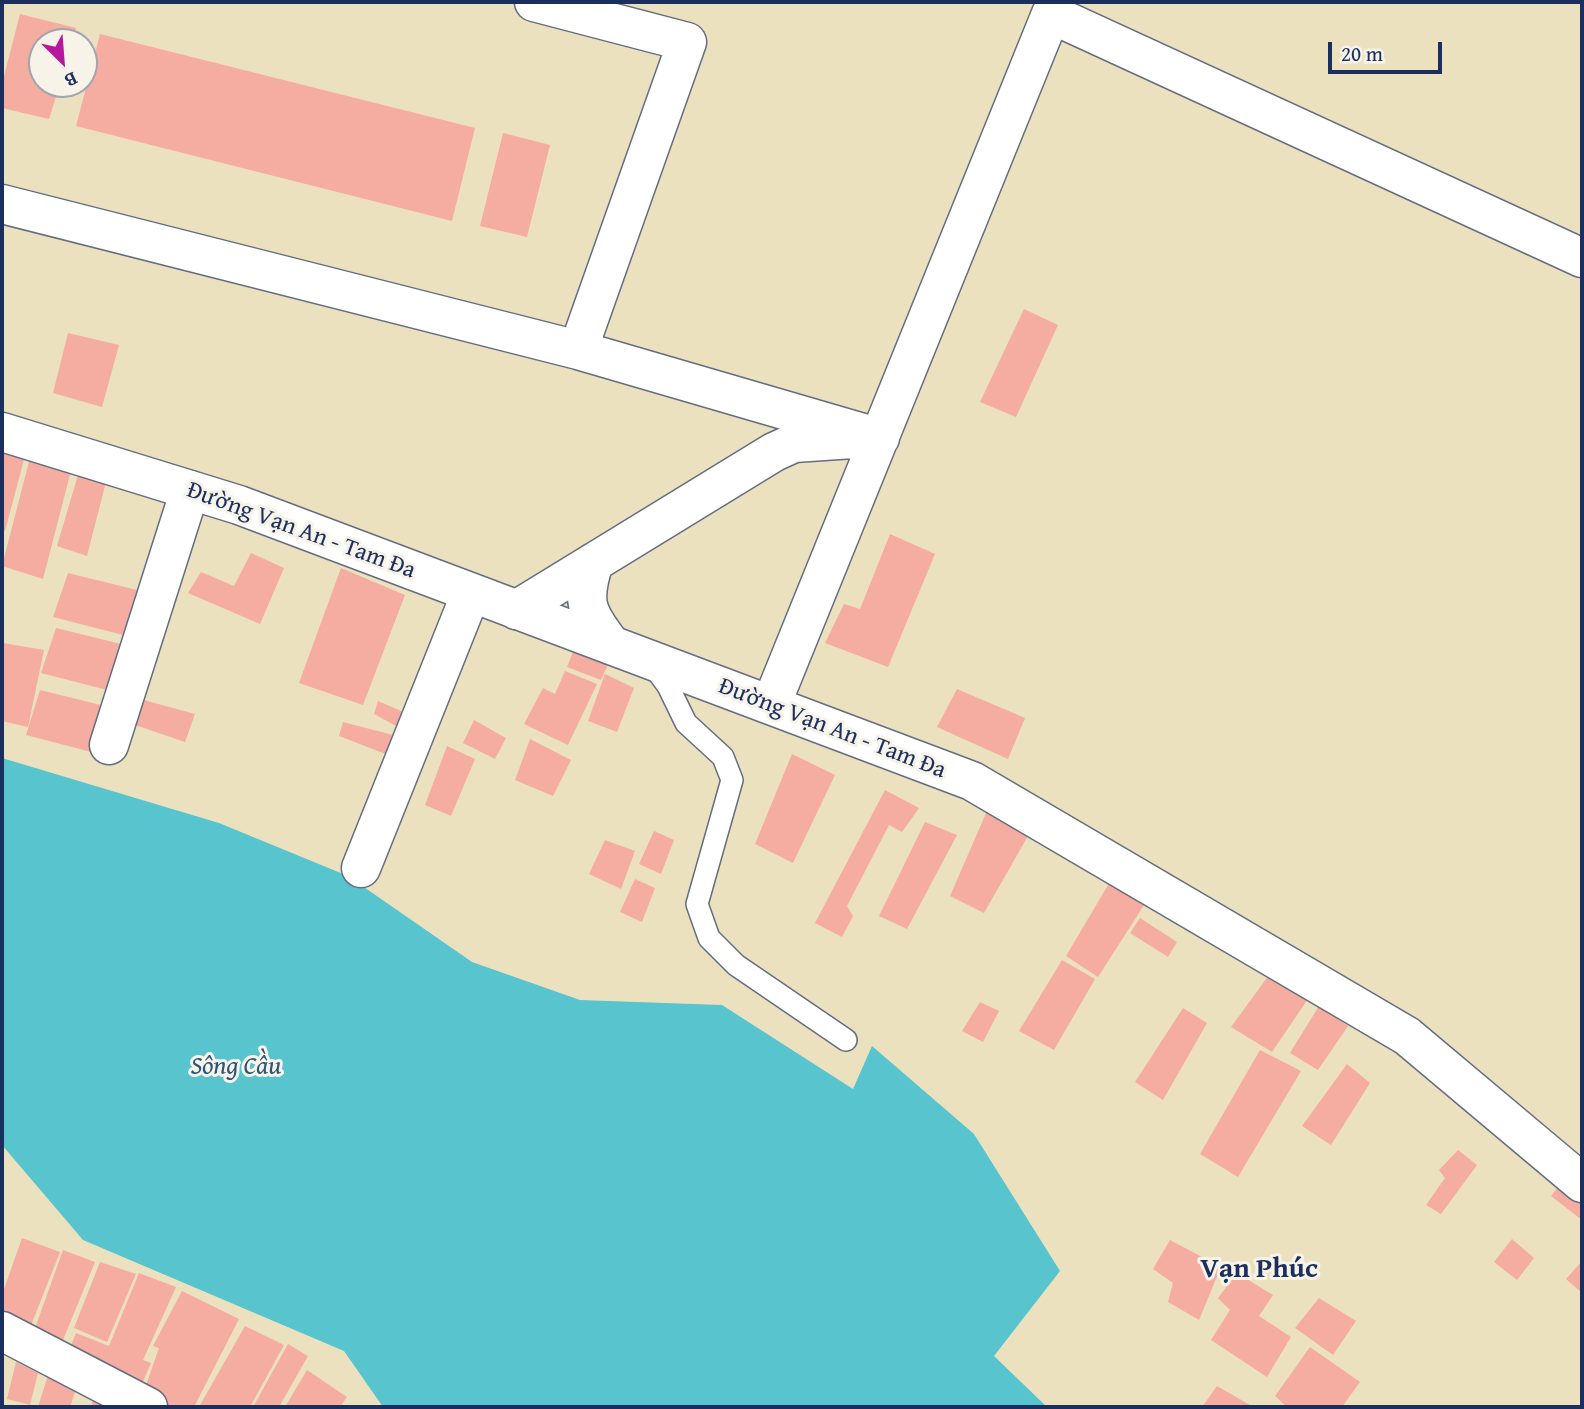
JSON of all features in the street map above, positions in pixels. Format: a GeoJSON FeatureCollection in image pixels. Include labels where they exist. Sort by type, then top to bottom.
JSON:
{"type":"FeatureCollection","features":[{"type":"Feature","properties":{"kind":"street"},"geometry":{"type":"LineString","coordinates":[[534,2],[687,42],[578,350]]}},
{"type":"Feature","properties":{"kind":"street"},"geometry":{"type":"LineString","coordinates":[[771,705],[1053,8],[1582,258]]}},
{"type":"Feature","properties":{"kind":"street"},"geometry":{"type":"LineString","coordinates":[[2,204],[578,350],[880,438]]}},
{"type":"Feature","properties":{"kind":"street","name":"Đường Vạn An - Tam Đa"},"geometry":{"type":"LineString","coordinates":[[2,432],[190,490],[972,781],[1407,1036],[1582,1183]]}},
{"type":"Feature","properties":{"kind":"street"},"geometry":{"type":"LineString","coordinates":[[516,610],[794,443],[880,438]]}},
{"type":"Feature","properties":{"kind":"street"},"geometry":{"type":"LineString","coordinates":[[109,745],[190,490]]}},
{"type":"Feature","properties":{"kind":"street"},"geometry":{"type":"LineString","coordinates":[[594,562],[585,589],[586,608],[611,645]]}},
{"type":"Feature","properties":{"kind":"street"},"geometry":{"type":"LineString","coordinates":[[361,868],[471,593]]}},
{"type":"Feature","properties":{"kind":"street"},"geometry":{"type":"LineString","coordinates":[[2,1331],[148,1407]]}},
{"type":"Feature","properties":{"kind":"lane"},"geometry":{"type":"LineString","coordinates":[[648,659],[668,687],[687,723],[723,757],[732,780],[696,904],[709,938],[736,965],[846,1040]]}},
{"type":"Feature","properties":{"kind":"water","name":"Sông Cầu"},"geometry":{"type":"Polygon","coordinates":[[[2,758],[219,823],[348,876],[472,962],[580,1000],[722,1005],[853,1089],[872,1046],[974,1134],[1060,1271],[994,1356],[1047,1407],[383,1407],[344,1351],[83,1240],[2,1145],[2,758]]]}},
{"type":"Feature","properties":{"kind":"building"},"geometry":{"type":"Polygon","coordinates":[[[20,14],[76,28],[28,28],[28,98],[56,98],[49,119],[2,108],[2,84],[20,14]]]}},
{"type":"Feature","properties":{"kind":"building"},"geometry":{"type":"Polygon","coordinates":[[[100,34],[475,128],[452,221],[76,126],[83,98],[98,98],[100,34]]]}},
{"type":"Feature","properties":{"kind":"building"},"geometry":{"type":"Polygon","coordinates":[[[503,133],[550,145],[527,237],[480,226],[503,133]]]}},
{"type":"Feature","properties":{"kind":"building"},"geometry":{"type":"Polygon","coordinates":[[[1024,309],[1058,325],[1016,417],[980,402],[1024,309]]]}},
{"type":"Feature","properties":{"kind":"building"},"geometry":{"type":"Polygon","coordinates":[[[68,333],[119,345],[102,407],[53,393],[68,333]]]}},
{"type":"Feature","properties":{"kind":"building"},"geometry":{"type":"Polygon","coordinates":[[[2,444],[26,452],[5,531],[2,530],[2,444]]]}},
{"type":"Feature","properties":{"kind":"building"},"geometry":{"type":"Polygon","coordinates":[[[32,450],[73,463],[43,579],[2,566],[32,450]]]}},
{"type":"Feature","properties":{"kind":"building"},"geometry":{"type":"Polygon","coordinates":[[[80,468],[107,478],[87,556],[57,546],[80,468]]]}},
{"type":"Feature","properties":{"kind":"building"},"geometry":{"type":"Polygon","coordinates":[[[890,534],[935,554],[888,667],[825,643],[844,604],[860,609],[890,534]]]}},
{"type":"Feature","properties":{"kind":"building"},"geometry":{"type":"Polygon","coordinates":[[[251,553],[284,568],[260,624],[188,593],[201,572],[234,586],[251,553]]]}},
{"type":"Feature","properties":{"kind":"building"},"geometry":{"type":"Polygon","coordinates":[[[341,568],[405,595],[363,705],[299,683],[341,568]]]}},
{"type":"Feature","properties":{"kind":"building"},"geometry":{"type":"Polygon","coordinates":[[[68,573],[137,590],[123,635],[53,617],[68,573]]]}},
{"type":"Feature","properties":{"kind":"building"},"geometry":{"type":"Polygon","coordinates":[[[56,628],[125,645],[111,691],[41,673],[56,628]]]}},
{"type":"Feature","properties":{"kind":"building"},"geometry":{"type":"Polygon","coordinates":[[[3,643],[44,650],[28,727],[2,721],[3,643]]]}},
{"type":"Feature","properties":{"kind":"building"},"geometry":{"type":"Polygon","coordinates":[[[576,644],[611,658],[601,680],[567,667],[576,644]]]}},
{"type":"Feature","properties":{"kind":"building"},"geometry":{"type":"Polygon","coordinates":[[[565,671],[597,684],[568,745],[524,724],[543,688],[555,694],[565,671]]]}},
{"type":"Feature","properties":{"kind":"building"},"geometry":{"type":"Polygon","coordinates":[[[605,674],[634,688],[617,732],[588,721],[605,674]]]}},
{"type":"Feature","properties":{"kind":"building"},"geometry":{"type":"Polygon","coordinates":[[[957,689],[1025,718],[1008,759],[937,727],[957,689]]]}},
{"type":"Feature","properties":{"kind":"building"},"geometry":{"type":"Polygon","coordinates":[[[40,690],[109,707],[95,753],[26,735],[40,690]]]}},
{"type":"Feature","properties":{"kind":"building"},"geometry":{"type":"Polygon","coordinates":[[[140,699],[195,714],[185,742],[132,724],[140,699]]]}},
{"type":"Feature","properties":{"kind":"building"},"geometry":{"type":"Polygon","coordinates":[[[378,701],[417,718],[401,760],[339,736],[343,722],[393,735],[398,727],[374,714],[378,701]]]}},
{"type":"Feature","properties":{"kind":"building"},"geometry":{"type":"Polygon","coordinates":[[[474,720],[506,738],[495,759],[463,743],[474,720]]]}},
{"type":"Feature","properties":{"kind":"building"},"geometry":{"type":"Polygon","coordinates":[[[530,739],[571,760],[553,796],[515,780],[530,739]]]}},
{"type":"Feature","properties":{"kind":"building"},"geometry":{"type":"Polygon","coordinates":[[[447,746],[475,759],[451,816],[425,805],[447,746]]]}},
{"type":"Feature","properties":{"kind":"building"},"geometry":{"type":"Polygon","coordinates":[[[792,754],[835,775],[793,863],[755,844],[792,754]]]}},
{"type":"Feature","properties":{"kind":"building"},"geometry":{"type":"Polygon","coordinates":[[[885,790],[919,808],[902,832],[889,825],[847,906],[853,916],[842,937],[815,923],[885,790]]]}},
{"type":"Feature","properties":{"kind":"building"},"geometry":{"type":"Polygon","coordinates":[[[987,811],[1028,836],[984,913],[950,896],[987,811]]]}},
{"type":"Feature","properties":{"kind":"building"},"geometry":{"type":"Polygon","coordinates":[[[925,822],[957,835],[907,929],[879,916],[925,822]]]}},
{"type":"Feature","properties":{"kind":"building"},"geometry":{"type":"Polygon","coordinates":[[[654,831],[674,840],[661,874],[639,864],[654,831]]]}},
{"type":"Feature","properties":{"kind":"building"},"geometry":{"type":"Polygon","coordinates":[[[605,840],[635,851],[621,889],[589,874],[605,840]]]}},
{"type":"Feature","properties":{"kind":"building"},"geometry":{"type":"Polygon","coordinates":[[[635,879],[655,888],[642,922],[620,912],[635,879]]]}},
{"type":"Feature","properties":{"kind":"building"},"geometry":{"type":"Polygon","coordinates":[[[1111,880],[1146,902],[1098,977],[1066,956],[1111,880]]]}},
{"type":"Feature","properties":{"kind":"building"},"geometry":{"type":"Polygon","coordinates":[[[1140,918],[1177,942],[1168,957],[1130,933],[1140,918]]]}},
{"type":"Feature","properties":{"kind":"building"},"geometry":{"type":"Polygon","coordinates":[[[1062,960],[1095,979],[1054,1050],[1019,1031],[1062,960]]]}},
{"type":"Feature","properties":{"kind":"building"},"geometry":{"type":"Polygon","coordinates":[[[1272,971],[1310,996],[1272,1052],[1231,1027],[1272,971]]]}},
{"type":"Feature","properties":{"kind":"building"},"geometry":{"type":"Polygon","coordinates":[[[980,1002],[999,1011],[983,1042],[962,1031],[980,1002]]]}},
{"type":"Feature","properties":{"kind":"building"},"geometry":{"type":"Polygon","coordinates":[[[1319,1006],[1348,1026],[1318,1070],[1290,1053],[1319,1006]]]}},
{"type":"Feature","properties":{"kind":"building"},"geometry":{"type":"Polygon","coordinates":[[[1183,1008],[1207,1023],[1163,1100],[1135,1082],[1183,1008]]]}},
{"type":"Feature","properties":{"kind":"building"},"geometry":{"type":"Polygon","coordinates":[[[1260,1050],[1301,1071],[1238,1177],[1200,1154],[1260,1050]]]}},
{"type":"Feature","properties":{"kind":"building"},"geometry":{"type":"Polygon","coordinates":[[[1347,1064],[1370,1083],[1331,1145],[1302,1126],[1347,1064]]]}},
{"type":"Feature","properties":{"kind":"building"},"geometry":{"type":"Polygon","coordinates":[[[1458,1150],[1477,1165],[1441,1214],[1426,1205],[1445,1178],[1439,1170],[1458,1150]]]}},
{"type":"Feature","properties":{"kind":"building"},"geometry":{"type":"Polygon","coordinates":[[[1564,1180],[1582,1195],[1582,1220],[1551,1196],[1564,1180]]]}},
{"type":"Feature","properties":{"kind":"building"},"geometry":{"type":"Polygon","coordinates":[[[22,1238],[60,1252],[28,1333],[2,1323],[2,1295],[22,1238]]]}},
{"type":"Feature","properties":{"kind":"building"},"geometry":{"type":"Polygon","coordinates":[[[1512,1239],[1534,1258],[1517,1280],[1494,1262],[1512,1239]]]}},
{"type":"Feature","properties":{"kind":"building"},"geometry":{"type":"Polygon","coordinates":[[[1170,1240],[1221,1267],[1199,1320],[1168,1302],[1173,1283],[1153,1269],[1170,1240]]]}},
{"type":"Feature","properties":{"kind":"building"},"geometry":{"type":"Polygon","coordinates":[[[63,1250],[95,1262],[61,1345],[34,1331],[63,1250]]]}},
{"type":"Feature","properties":{"kind":"building"},"geometry":{"type":"Polygon","coordinates":[[[1582,1261],[1582,1293],[1566,1279],[1582,1261]]]}},
{"type":"Feature","properties":{"kind":"building"},"geometry":{"type":"Polygon","coordinates":[[[100,1262],[136,1274],[107,1342],[74,1328],[100,1262]]]}},
{"type":"Feature","properties":{"kind":"building"},"geometry":{"type":"Polygon","coordinates":[[[139,1273],[176,1287],[143,1360],[151,1363],[138,1393],[65,1360],[76,1333],[109,1346],[139,1273]]]}},
{"type":"Feature","properties":{"kind":"building"},"geometry":{"type":"Polygon","coordinates":[[[1237,1273],[1273,1295],[1259,1316],[1291,1337],[1267,1377],[1211,1340],[1230,1310],[1218,1298],[1237,1273]]]}},
{"type":"Feature","properties":{"kind":"building"},"geometry":{"type":"Polygon","coordinates":[[[182,1291],[239,1319],[194,1407],[169,1407],[143,1394],[159,1348],[153,1346],[182,1291]]]}},
{"type":"Feature","properties":{"kind":"building"},"geometry":{"type":"Polygon","coordinates":[[[1319,1298],[1356,1321],[1333,1355],[1295,1328],[1319,1298]]]}},
{"type":"Feature","properties":{"kind":"building"},"geometry":{"type":"Polygon","coordinates":[[[245,1326],[284,1345],[250,1407],[199,1407],[245,1326]]]}},
{"type":"Feature","properties":{"kind":"building"},"geometry":{"type":"Polygon","coordinates":[[[288,1344],[308,1356],[279,1407],[253,1407],[288,1344]]]}},
{"type":"Feature","properties":{"kind":"building"},"geometry":{"type":"Polygon","coordinates":[[[1310,1347],[1360,1382],[1342,1407],[1287,1407],[1275,1396],[1310,1347]]]}},
{"type":"Feature","properties":{"kind":"building"},"geometry":{"type":"Polygon","coordinates":[[[16,1362],[38,1373],[30,1405],[7,1399],[16,1362]]]}},
{"type":"Feature","properties":{"kind":"building"},"geometry":{"type":"Polygon","coordinates":[[[307,1370],[347,1397],[340,1407],[285,1407],[307,1370]]]}},
{"type":"Feature","properties":{"kind":"building"},"geometry":{"type":"Polygon","coordinates":[[[49,1372],[78,1383],[70,1407],[38,1407],[49,1372]]]}},
{"type":"Feature","properties":{"kind":"building"},"geometry":{"type":"Polygon","coordinates":[[[1217,1386],[1250,1405],[1202,1407],[1217,1386]]]}},
{"type":"Feature","properties":{"kind":"building"},"geometry":{"type":"Polygon","coordinates":[[[93,1400],[112,1407],[91,1407],[93,1400]]]}},
{"type":"Feature","properties":{"kind":"district","name":"Vạn Phúc"},"geometry":{"type":"Point","coordinates":[1259,1270]}}]}
